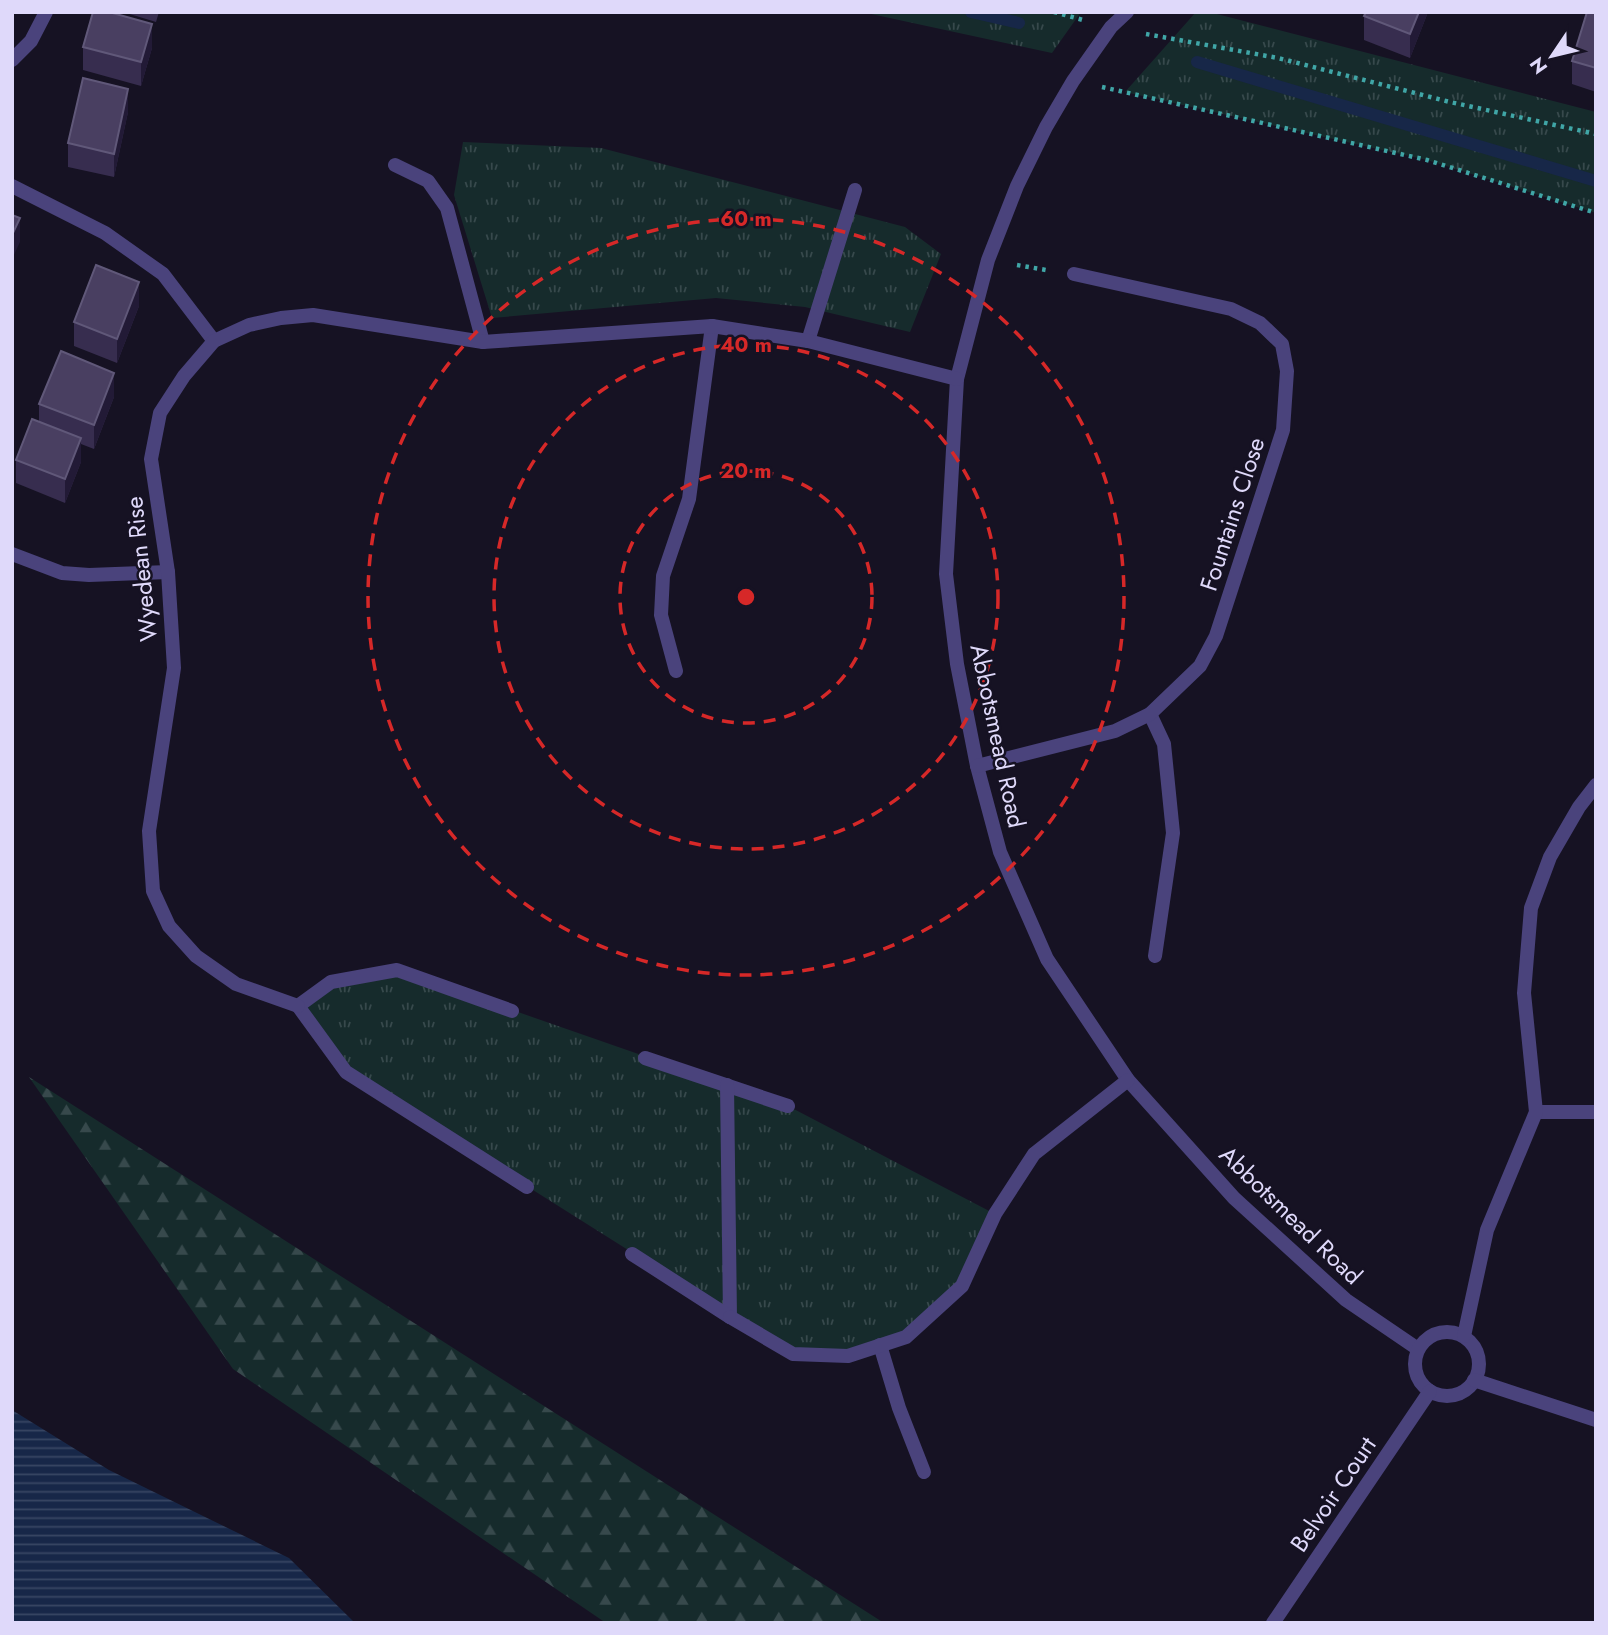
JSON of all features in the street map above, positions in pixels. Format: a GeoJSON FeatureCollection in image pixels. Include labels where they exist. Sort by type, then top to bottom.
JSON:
{"type":"FeatureCollection","features":[{"type":"Feature","properties":{"kind":"street"},"geometry":{"type":"LineString","coordinates":[[12,60],[32,41],[46,12]]}},
{"type":"Feature","properties":{"kind":"street","name":"Abbotsmead Road"},"geometry":{"type":"LineString","coordinates":[[1127,12],[1111,27],[1073,80],[1017,186],[988,260],[957,379],[946,574],[957,664],[977,766],[1000,852],[1047,959],[1128,1080],[1234,1198],[1346,1300],[1418,1349]]}},
{"type":"Feature","properties":{"kind":"street"},"geometry":{"type":"LineString","coordinates":[[396,165],[428,181],[447,208],[483,342]]}},
{"type":"Feature","properties":{"kind":"street"},"geometry":{"type":"LineString","coordinates":[[12,186],[105,233],[163,274],[214,341]]}},
{"type":"Feature","properties":{"kind":"street"},"geometry":{"type":"LineString","coordinates":[[808,341],[855,190]]}},
{"type":"Feature","properties":{"kind":"street","name":"Fountains Close"},"geometry":{"type":"LineString","coordinates":[[977,766],[1115,731],[1150,714],[1200,666],[1216,636],[1283,430],[1287,371],[1282,344],[1261,323],[1231,309],[1074,274]]}},
{"type":"Feature","properties":{"kind":"street","name":"Wyedean Rise"},"geometry":{"type":"LineString","coordinates":[[298,1006],[236,984],[195,956],[169,926],[153,891],[149,831],[174,668],[168,572],[151,459],[160,413],[184,376],[214,341],[249,325],[313,315],[483,342],[712,326],[808,341],[957,379]]}},
{"type":"Feature","properties":{"kind":"street"},"geometry":{"type":"LineString","coordinates":[[676,671],[661,615],[663,576],[689,499],[712,326]]}},
{"type":"Feature","properties":{"kind":"street"},"geometry":{"type":"LineString","coordinates":[[12,554],[62,573],[89,575],[168,572]]}},
{"type":"Feature","properties":{"kind":"street"},"geometry":{"type":"LineString","coordinates":[[1150,714],[1164,744],[1173,833],[1155,956]]}},
{"type":"Feature","properties":{"kind":"street"},"geometry":{"type":"LineString","coordinates":[[1464,1336],[1487,1230],[1536,1112],[1524,993],[1531,908],[1550,857],[1579,807],[1596,785]]}},
{"type":"Feature","properties":{"kind":"street"},"geometry":{"type":"LineString","coordinates":[[512,1011],[397,970],[331,982],[298,1006],[346,1072],[527,1187]]}},
{"type":"Feature","properties":{"kind":"street"},"geometry":{"type":"LineString","coordinates":[[645,1058],[788,1106]]}},
{"type":"Feature","properties":{"kind":"street"},"geometry":{"type":"LineString","coordinates":[[632,1254],[793,1354],[848,1356],[906,1337],[962,1286],[995,1214],[1034,1154],[1128,1080]]}},
{"type":"Feature","properties":{"kind":"street"},"geometry":{"type":"LineString","coordinates":[[727,1085],[730,1317]]}},
{"type":"Feature","properties":{"kind":"street"},"geometry":{"type":"LineString","coordinates":[[1536,1112],[1596,1112]]}},
{"type":"Feature","properties":{"kind":"street"},"geometry":{"type":"LineString","coordinates":[[1449,1332],[1464,1336],[1477,1355],[1479,1366],[1475,1380],[1467,1389],[1452,1395],[1430,1391],[1420,1382],[1415,1371],[1418,1349],[1436,1334],[1449,1332]]}},
{"type":"Feature","properties":{"kind":"street"},"geometry":{"type":"LineString","coordinates":[[880,1345],[899,1408],[924,1472]]}},
{"type":"Feature","properties":{"kind":"street"},"geometry":{"type":"LineString","coordinates":[[1475,1380],[1596,1420]]}},
{"type":"Feature","properties":{"kind":"street","name":"Belvoir Court"},"geometry":{"type":"LineString","coordinates":[[1273,1623],[1430,1391]]}},
{"type":"Feature","properties":{"kind":"path"},"geometry":{"type":"LineString","coordinates":[[1054,12],[1111,27],[1278,58],[1450,102],[1596,134]]}},
{"type":"Feature","properties":{"kind":"path"},"geometry":{"type":"LineString","coordinates":[[1073,80],[1427,160],[1596,212]]}},
{"type":"Feature","properties":{"kind":"path"},"geometry":{"type":"LineString","coordinates":[[988,260],[1074,274]]}},
{"type":"Feature","properties":{"kind":"green space"},"geometry":{"type":"Polygon","coordinates":[[[862,12],[1081,12],[1052,53],[862,12]]]}},
{"type":"Feature","properties":{"kind":"green space"},"geometry":{"type":"Polygon","coordinates":[[[1196,12],[1209,12],[1596,112],[1596,213],[1427,160],[1125,92],[1196,12]]]}},
{"type":"Feature","properties":{"kind":"green space"},"geometry":{"type":"Polygon","coordinates":[[[463,142],[601,148],[905,227],[941,254],[910,332],[805,307],[716,298],[492,318],[454,195],[463,142]]]}},
{"type":"Feature","properties":{"kind":"green space"},"geometry":{"type":"Polygon","coordinates":[[[397,970],[788,1106],[995,1214],[962,1286],[906,1337],[848,1356],[793,1354],[346,1072],[298,1006],[331,982],[397,970]]]}},
{"type":"Feature","properties":{"kind":"green space"},"geometry":{"type":"Polygon","coordinates":[[[29,1077],[884,1623],[606,1623],[233,1369],[29,1077]]]}},
{"type":"Feature","properties":{"kind":"water"},"geometry":{"type":"Polygon","coordinates":[[[12,1410],[109,1470],[289,1558],[355,1623],[12,1623],[12,1410]]]}},
{"type":"Feature","properties":{"kind":"building"},"geometry":{"type":"Polygon","coordinates":[[[93,12],[109,12],[152,24],[141,62],[83,47],[93,12]]]}},
{"type":"Feature","properties":{"kind":"building"},"geometry":{"type":"Polygon","coordinates":[[[1366,12],[1419,12],[1410,34],[1364,16],[1366,12]]]}},
{"type":"Feature","properties":{"kind":"building"},"geometry":{"type":"Polygon","coordinates":[[[1587,12],[1596,12],[1596,68],[1572,61],[1587,12]]]}},
{"type":"Feature","properties":{"kind":"building"},"geometry":{"type":"Polygon","coordinates":[[[83,78],[128,89],[114,154],[68,143],[83,78]]]}},
{"type":"Feature","properties":{"kind":"building"},"geometry":{"type":"Polygon","coordinates":[[[12,215],[20,218],[12,235],[12,215]]]}},
{"type":"Feature","properties":{"kind":"building"},"geometry":{"type":"Polygon","coordinates":[[[96,265],[139,282],[117,339],[74,322],[96,265]]]}},
{"type":"Feature","properties":{"kind":"building"},"geometry":{"type":"Polygon","coordinates":[[[61,351],[114,373],[94,425],[39,404],[61,351]]]}},
{"type":"Feature","properties":{"kind":"building"},"geometry":{"type":"Polygon","coordinates":[[[32,419],[81,438],[65,479],[16,460],[32,419]]]}},
{"type":"Feature","properties":{"kind":"waterway"},"geometry":{"type":"LineString","coordinates":[[971,12],[1019,23]]}},
{"type":"Feature","properties":{"kind":"waterway"},"geometry":{"type":"LineString","coordinates":[[1197,62],[1596,181]]}}]}
